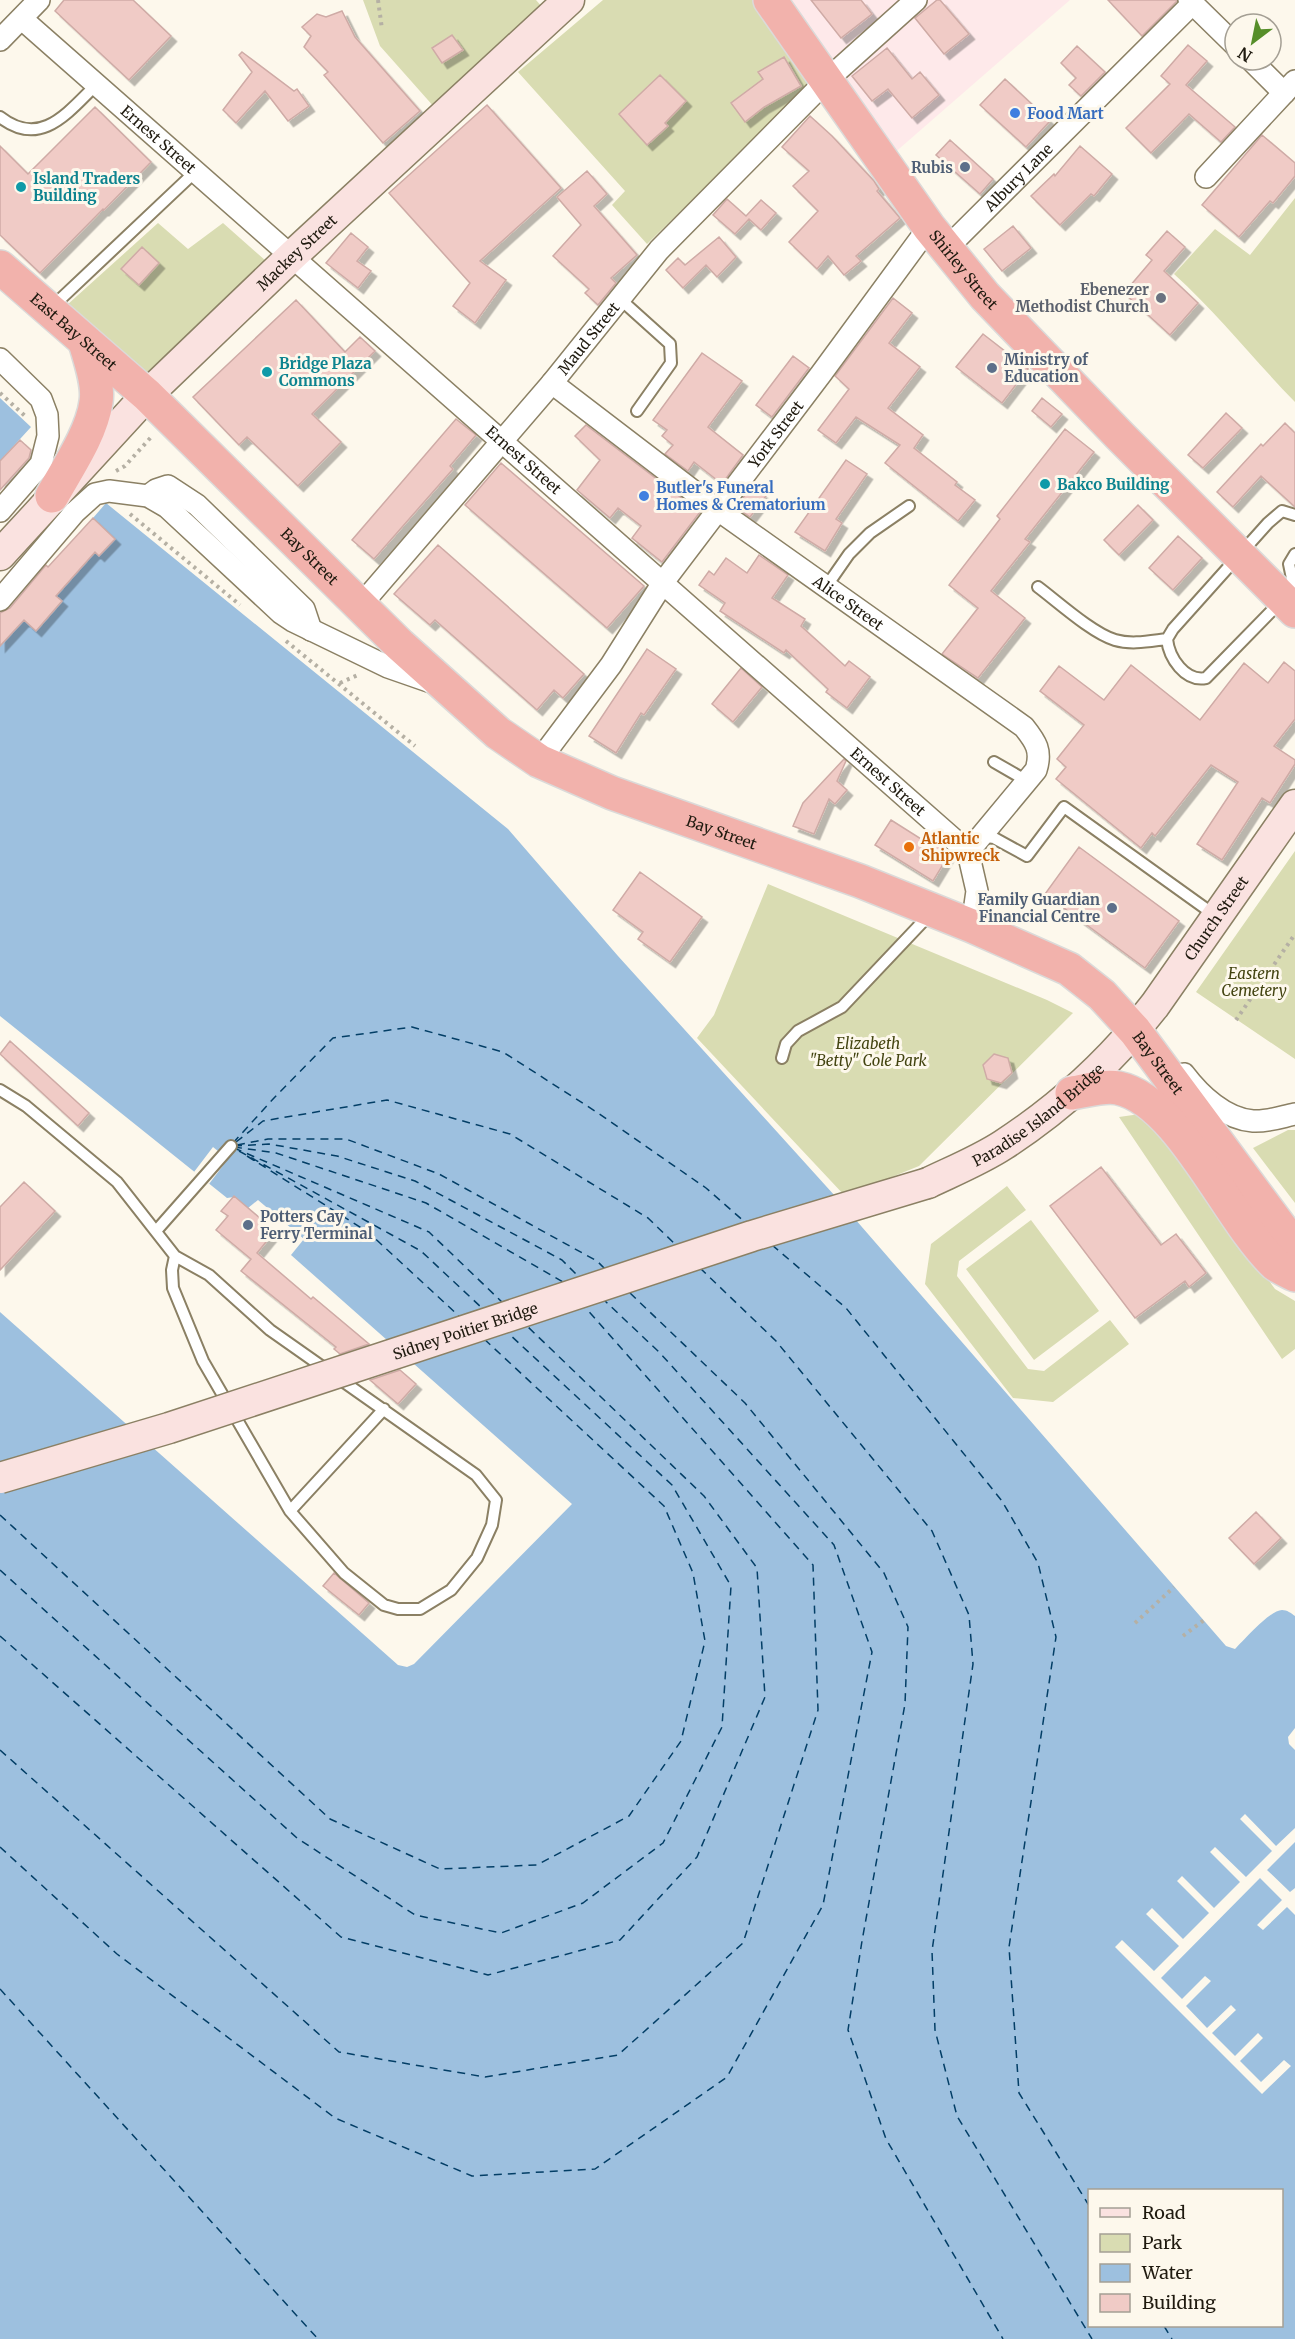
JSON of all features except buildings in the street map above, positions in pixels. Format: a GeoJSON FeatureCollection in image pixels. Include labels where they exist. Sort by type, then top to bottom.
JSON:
{"type":"FeatureCollection","features":[{"type":"Feature","properties":{"kind":"highway","name":"Shirley Street"},"geometry":{"type":"LineString","coordinates":[[770,0],[938,238],[985,296],[1289,605]]}},
{"type":"Feature","properties":{"kind":"highway","name":"East Bay Street"},"geometry":{"type":"LineString","coordinates":[[0,267],[147,395]]}},
{"type":"Feature","properties":{"kind":"highway"},"geometry":{"type":"LineString","coordinates":[[44,505],[87,430],[97,401],[85,342]]}},
{"type":"Feature","properties":{"kind":"highway","name":"Bay Street"},"geometry":{"type":"LineString","coordinates":[[147,395],[360,606],[498,733],[539,761],[612,793],[860,881],[972,926],[1069,969],[1139,1026],[1295,1247]]}},
{"type":"Feature","properties":{"kind":"highway"},"geometry":{"type":"LineString","coordinates":[[1072,1093],[1115,1087],[1132,1092],[1151,1105],[1180,1135],[1240,1222],[1276,1265],[1295,1275]]}},
{"type":"Feature","properties":{"kind":"main road","name":"Mackey Street"},"geometry":{"type":"LineString","coordinates":[[44,505],[147,395],[293,255],[569,0]]}},
{"type":"Feature","properties":{"kind":"main road"},"geometry":{"type":"LineString","coordinates":[[0,555],[44,505]]}},
{"type":"Feature","properties":{"kind":"main road","name":"Church Street"},"geometry":{"type":"LineString","coordinates":[[1139,1026],[1295,804]]}},
{"type":"Feature","properties":{"kind":"main road","name":"Paradise Island Bridge"},"geometry":{"type":"LineString","coordinates":[[928,1183],[1002,1146],[1072,1093],[1139,1026]]}},
{"type":"Feature","properties":{"kind":"main road","name":"Sidney Poitier Bridge"},"geometry":{"type":"LineString","coordinates":[[0,1478],[169,1428],[707,1250],[928,1183]]}},
{"type":"Feature","properties":{"kind":"street"},"geometry":{"type":"LineString","coordinates":[[0,40],[39,0]]}},
{"type":"Feature","properties":{"kind":"street","name":"Maud Street"},"geometry":{"type":"LineString","coordinates":[[360,606],[552,383],[659,250],[827,80],[916,0]]}},
{"type":"Feature","properties":{"kind":"street"},"geometry":{"type":"LineString","coordinates":[[1191,2],[1223,33]]}},
{"type":"Feature","properties":{"kind":"street","name":"Albury Lane"},"geometry":{"type":"LineString","coordinates":[[938,238],[1191,2]]}},
{"type":"Feature","properties":{"kind":"street","name":"Ernest Street"},"geometry":{"type":"LineString","coordinates":[[22,19],[664,581],[974,844]]}},
{"type":"Feature","properties":{"kind":"street"},"geometry":{"type":"LineString","coordinates":[[1206,177],[1290,87],[1268,72]]}},
{"type":"Feature","properties":{"kind":"street","name":"York Street"},"geometry":{"type":"LineString","coordinates":[[539,761],[611,665],[664,581],[717,510],[938,238]]}},
{"type":"Feature","properties":{"kind":"street"},"geometry":{"type":"LineString","coordinates":[[0,359],[41,399],[47,416],[48,436],[41,464],[0,511]]}},
{"type":"Feature","properties":{"kind":"street","name":"Alice Street"},"geometry":{"type":"LineString","coordinates":[[552,383],[717,510],[1024,727],[1036,741],[1040,757],[1036,770],[974,844]]}},
{"type":"Feature","properties":{"kind":"street"},"geometry":{"type":"LineString","coordinates":[[0,600],[75,512],[95,494],[109,491],[148,496],[167,507],[281,612],[310,630],[396,670],[450,689]]}},
{"type":"Feature","properties":{"kind":"street"},"geometry":{"type":"LineString","coordinates":[[972,926],[977,891],[974,844]]}},
{"type":"Feature","properties":{"kind":"street"},"geometry":{"type":"LineString","coordinates":[[1139,1026],[1156,1033],[1199,1091],[1227,1113],[1251,1121],[1295,1114]]}},
{"type":"Feature","properties":{"kind":"lane"},"geometry":{"type":"LineString","coordinates":[[0,117],[17,129],[50,126],[97,84]]}},
{"type":"Feature","properties":{"kind":"lane"},"geometry":{"type":"LineString","coordinates":[[49,310],[195,172]]}},
{"type":"Feature","properties":{"kind":"lane"},"geometry":{"type":"LineString","coordinates":[[620,299],[670,344],[671,363],[637,411]]}},
{"type":"Feature","properties":{"kind":"lane"},"geometry":{"type":"LineString","coordinates":[[826,587],[849,554],[870,533],[909,506]]}},
{"type":"Feature","properties":{"kind":"lane"},"geometry":{"type":"LineString","coordinates":[[1295,515],[1282,512],[1268,523],[1173,629],[1167,639],[1173,660],[1188,674],[1200,679],[1206,678],[1289,605],[1294,588],[1289,564],[1295,554]]}},
{"type":"Feature","properties":{"kind":"lane"},"geometry":{"type":"LineString","coordinates":[[1038,587],[1114,640],[1135,643],[1167,639]]}},
{"type":"Feature","properties":{"kind":"lane"},"geometry":{"type":"LineString","coordinates":[[994,762],[1027,781]]}},
{"type":"Feature","properties":{"kind":"lane"},"geometry":{"type":"LineString","coordinates":[[974,844],[994,838],[1027,856],[1064,807],[1216,916]]}},
{"type":"Feature","properties":{"kind":"lane"},"geometry":{"type":"LineString","coordinates":[[782,1058],[786,1044],[798,1031],[842,1007],[934,911]]}},
{"type":"Feature","properties":{"kind":"lane"},"geometry":{"type":"LineString","coordinates":[[0,1090],[27,1106],[117,1182],[175,1256],[209,1275],[270,1330],[476,1475],[496,1500],[492,1525],[477,1558],[451,1590],[420,1609],[398,1609],[384,1605],[344,1573],[290,1511],[203,1361],[173,1287],[172,1270],[175,1256]]}},
{"type":"Feature","properties":{"kind":"lane"},"geometry":{"type":"LineString","coordinates":[[156,1231],[231,1146]]}},
{"type":"Feature","properties":{"kind":"lane"},"geometry":{"type":"LineString","coordinates":[[290,1511],[384,1409]]}},
{"type":"Feature","properties":{"kind":"path"},"geometry":{"type":"LineString","coordinates":[[378,0],[382,29]]}},
{"type":"Feature","properties":{"kind":"path"},"geometry":{"type":"LineString","coordinates":[[1236,1020],[1295,934]]}},
{"type":"Feature","properties":{"kind":"path"},"geometry":{"type":"LineString","coordinates":[[1135,1623],[1174,1587]]}},
{"type":"Feature","properties":{"kind":"path"},"geometry":{"type":"LineString","coordinates":[[1183,1636],[1204,1620]]}},
{"type":"Feature","properties":{"kind":"shaded area"},"geometry":{"type":"Polygon","coordinates":[[[787,0],[1070,0],[892,155],[787,0]]]}},
{"type":"Feature","properties":{"kind":"green space"},"geometry":{"type":"Polygon","coordinates":[[[363,0],[536,0],[543,8],[435,108],[380,46],[363,0]]]}},
{"type":"Feature","properties":{"kind":"green space"},"geometry":{"type":"Polygon","coordinates":[[[603,0],[759,0],[816,80],[647,244],[612,205],[625,191],[518,72],[603,0]]]}},
{"type":"Feature","properties":{"kind":"green space"},"geometry":{"type":"Polygon","coordinates":[[[1295,198],[1295,402],[1206,305],[1174,274],[1215,229],[1250,255],[1295,198]]]}},
{"type":"Feature","properties":{"kind":"green space"},"geometry":{"type":"Polygon","coordinates":[[[158,223],[188,249],[223,223],[266,261],[144,375],[67,305],[158,223]]]}},
{"type":"Feature","properties":{"kind":"green space","name":"Eastern Cemetery"},"geometry":{"type":"Polygon","coordinates":[[[1295,851],[1295,1059],[1196,992],[1295,851]]]}},
{"type":"Feature","properties":{"kind":"green space","name":"Elizabeth \"Betty\" Cole Park"},"geometry":{"type":"Polygon","coordinates":[[[768,884],[1047,1000],[1073,1013],[919,1166],[845,1196],[697,1038],[714,1015],[768,884]]]}},
{"type":"Feature","properties":{"kind":"green space"},"geometry":{"type":"Polygon","coordinates":[[[1147,1113],[1275,1289],[1295,1301],[1295,1349],[1282,1359],[1119,1117],[1147,1113]]]}},
{"type":"Feature","properties":{"kind":"green space"},"geometry":{"type":"Polygon","coordinates":[[[1288,1130],[1295,1130],[1295,1203],[1253,1148],[1288,1130]]]}},
{"type":"Feature","properties":{"kind":"green space"},"geometry":{"type":"Polygon","coordinates":[[[1007,1186],[1026,1210],[959,1261],[957,1276],[1028,1369],[1044,1371],[1110,1320],[1129,1344],[1053,1402],[1013,1398],[925,1284],[931,1244],[1007,1186]]]}},
{"type":"Feature","properties":{"kind":"green space"},"geometry":{"type":"Polygon","coordinates":[[[1031,1220],[1099,1311],[1034,1360],[966,1269],[1031,1220]]]}},
{"type":"Feature","properties":{"kind":"water"},"geometry":{"type":"Polygon","coordinates":[[[0,398],[31,427],[0,461],[0,398]]]}},
{"type":"Feature","properties":{"kind":"water"},"geometry":{"type":"Polygon","coordinates":[[[106,503],[508,829],[618,956],[835,1196],[1226,1646],[1235,1649],[1277,1611],[1286,1611],[1295,1616],[1295,1728],[1288,1737],[1289,1744],[1295,1750],[1295,2339],[0,2339],[0,1312],[398,1665],[407,1667],[414,1664],[572,1504],[291,1255],[304,1239],[258,1200],[248,1208],[234,1197],[227,1198],[0,1016],[0,646],[24,620],[36,631],[62,602],[56,596],[90,548],[99,556],[115,539],[93,518],[106,503]]]}},
{"type":"Feature","properties":{"kind":"pier"},"geometry":{"type":"Polygon","coordinates":[[[213,1147],[228,1159],[209,1184],[194,1172],[213,1147]]]}},
{"type":"Feature","properties":{"kind":"pier"},"geometry":{"type":"Polygon","coordinates":[[[1245,1814],[1276,1846],[1295,1828],[1295,1842],[1267,1870],[1290,1892],[1295,1888],[1295,1915],[1287,1907],[1263,1930],[1257,1925],[1282,1900],[1260,1878],[1161,1978],[1182,1999],[1205,1976],[1211,1981],[1186,2006],[1207,2028],[1231,2005],[1236,2010],[1212,2033],[1235,2056],[1258,2033],[1263,2038],[1240,2061],[1261,2082],[1284,2060],[1291,2066],[1262,2094],[1115,1947],[1122,1940],[1154,1971],[1179,1946],[1146,1914],[1152,1908],[1183,1939],[1209,1913],[1177,1881],[1182,1876],[1214,1908],[1240,1882],[1210,1852],[1215,1847],[1246,1877],[1272,1851],[1240,1819],[1245,1814]]]}},
{"type":"Feature","properties":{"kind":"ferry route"},"geometry":{"type":"LineString","coordinates":[[233,1143],[333,1038],[412,1027],[503,1052],[598,1113],[706,1188],[746,1223]]}},
{"type":"Feature","properties":{"kind":"ferry route"},"geometry":{"type":"LineString","coordinates":[[236,1142],[263,1121],[387,1100],[510,1134],[648,1218],[677,1246]]}},
{"type":"Feature","properties":{"kind":"ferry route"},"geometry":{"type":"LineString","coordinates":[[237,1145],[268,1139],[346,1139],[439,1174],[597,1261],[605,1269]]}},
{"type":"Feature","properties":{"kind":"ferry route"},"geometry":{"type":"LineString","coordinates":[[234,1146],[269,1144],[337,1156],[415,1181],[562,1260],[579,1277]]}},
{"type":"Feature","properties":{"kind":"ferry route"},"geometry":{"type":"LineString","coordinates":[[234,1147],[276,1153],[426,1203],[563,1282]]}},
{"type":"Feature","properties":{"kind":"ferry route"},"geometry":{"type":"LineString","coordinates":[[234,1148],[429,1232],[504,1304]]}},
{"type":"Feature","properties":{"kind":"ferry route"},"geometry":{"type":"LineString","coordinates":[[239,1151],[421,1251],[483,1309]]}},
{"type":"Feature","properties":{"kind":"ferry route"},"geometry":{"type":"LineString","coordinates":[[247,1156],[368,1232],[460,1317]]}},
{"type":"Feature","properties":{"kind":"ferry route"},"geometry":{"type":"LineString","coordinates":[[772,1245],[846,1308],[1002,1501],[1038,1563],[1056,1637],[1009,1947],[1019,2093],[1088,2204]]}},
{"type":"Feature","properties":{"kind":"ferry route"},"geometry":{"type":"LineString","coordinates":[[700,1268],[776,1341],[932,1531],[969,1615],[973,1664],[932,1951],[935,2030],[957,2116],[1092,2339]]}},
{"type":"Feature","properties":{"kind":"ferry route"},"geometry":{"type":"LineString","coordinates":[[630,1293],[745,1403],[884,1573],[908,1627],[905,1704],[848,2030],[886,2139],[1003,2339]]}},
{"type":"Feature","properties":{"kind":"ferry route"},"geometry":{"type":"LineString","coordinates":[[0,1847],[117,1954],[335,2118],[472,2176],[595,2169],[727,2077],[823,1905],[872,1652],[834,1545],[660,1353],[604,1300]]}},
{"type":"Feature","properties":{"kind":"ferry route"},"geometry":{"type":"LineString","coordinates":[[0,1750],[339,2052],[485,2077],[618,2055],[743,1943],[818,1710],[813,1565],[584,1306]]}},
{"type":"Feature","properties":{"kind":"ferry route"},"geometry":{"type":"LineString","coordinates":[[0,1636],[341,1937],[488,1975],[620,1940],[697,1857],[765,1697],[757,1568],[704,1496],[527,1326]]}},
{"type":"Feature","properties":{"kind":"ferry route"},"geometry":{"type":"LineString","coordinates":[[0,1570],[297,1838],[415,1915],[501,1933],[583,1903],[663,1843],[722,1727],[731,1586],[672,1485],[508,1333]]}},
{"type":"Feature","properties":{"kind":"ferry route"},"geometry":{"type":"LineString","coordinates":[[0,1515],[330,1819],[440,1869],[537,1865],[629,1816],[681,1741],[705,1641],[693,1573],[664,1506],[483,1338]]}},
{"type":"Feature","properties":{"kind":"ferry route"},"geometry":{"type":"LineString","coordinates":[[0,1989],[318,2339]]}},
{"type":"Feature","properties":{"kind":"ferry route"},"geometry":{"type":"LineString","coordinates":[[1165,2327],[1172,2339]]}},
{"type":"Feature","properties":{"kind":"place","name":"Food Mart"},"geometry":{"type":"Point","coordinates":[1015,113]}},
{"type":"Feature","properties":{"kind":"place","name":"Rubis"},"geometry":{"type":"Point","coordinates":[965,167]}},
{"type":"Feature","properties":{"kind":"place","name":"Island Traders Building"},"geometry":{"type":"Point","coordinates":[21,187]}},
{"type":"Feature","properties":{"kind":"place","name":"Ebenezer Methodist Church"},"geometry":{"type":"Point","coordinates":[1161,298]}},
{"type":"Feature","properties":{"kind":"place","name":"Ministry of Education"},"geometry":{"type":"Point","coordinates":[992,368]}},
{"type":"Feature","properties":{"kind":"place","name":"Bridge Plaza Commons"},"geometry":{"type":"Point","coordinates":[267,372]}},
{"type":"Feature","properties":{"kind":"place","name":"Bakco Building"},"geometry":{"type":"Point","coordinates":[1045,484]}},
{"type":"Feature","properties":{"kind":"place","name":"Butler's Funeral Homes & Crematorium"},"geometry":{"type":"Point","coordinates":[644,496]}},
{"type":"Feature","properties":{"kind":"place","name":"Atlantic Shipwreck"},"geometry":{"type":"Point","coordinates":[909,847]}},
{"type":"Feature","properties":{"kind":"place","name":"Family Guardian Financial Centre"},"geometry":{"type":"Point","coordinates":[1112,908]}},
{"type":"Feature","properties":{"kind":"place","name":"Potters Cay Ferry Terminal"},"geometry":{"type":"Point","coordinates":[248,1225]}}]}
